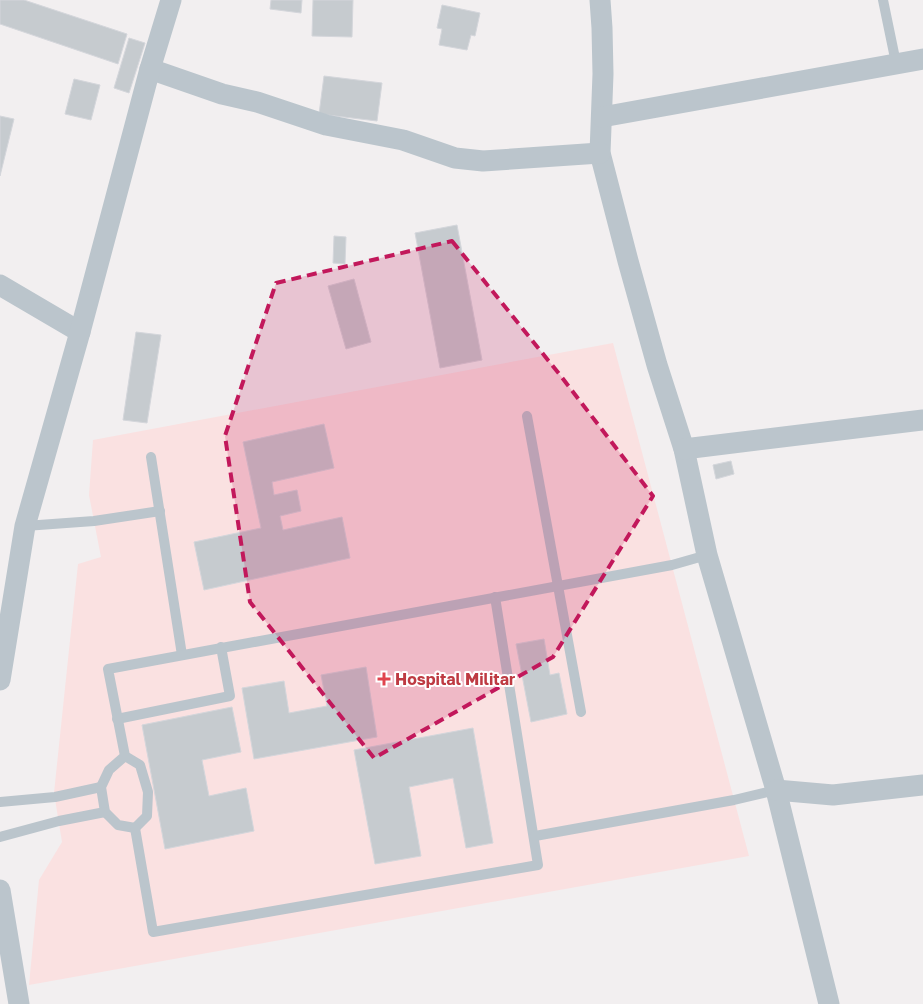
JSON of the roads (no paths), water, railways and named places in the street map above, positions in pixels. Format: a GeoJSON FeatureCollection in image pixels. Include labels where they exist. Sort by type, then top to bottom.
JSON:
{"type":"FeatureCollection","features":[{"type":"Feature","properties":{"kind":"street"},"geometry":{"type":"LineString","coordinates":[[0,680],[25,526],[80,332],[150,69],[171,0]]}},
{"type":"Feature","properties":{"kind":"street"},"geometry":{"type":"LineString","coordinates":[[600,0],[603,74],[600,153],[657,365],[684,450],[708,555],[776,790],[829,1004]]}},
{"type":"Feature","properties":{"kind":"street"},"geometry":{"type":"LineString","coordinates":[[602,117],[923,59]]}},
{"type":"Feature","properties":{"kind":"street"},"geometry":{"type":"LineString","coordinates":[[150,69],[222,94],[257,102],[326,125],[403,140],[455,158],[483,161],[600,153]]}},
{"type":"Feature","properties":{"kind":"street"},"geometry":{"type":"LineString","coordinates":[[0,285],[80,332]]}},
{"type":"Feature","properties":{"kind":"street"},"geometry":{"type":"LineString","coordinates":[[684,450],[923,420]]}},
{"type":"Feature","properties":{"kind":"street"},"geometry":{"type":"LineString","coordinates":[[776,790],[833,795],[923,785]]}},
{"type":"Feature","properties":{"kind":"street"},"geometry":{"type":"LineString","coordinates":[[0,890],[19,1004]]}},
{"type":"Feature","properties":{"kind":"lane"},"geometry":{"type":"LineString","coordinates":[[884,0],[896,63]]}},
{"type":"Feature","properties":{"kind":"lane"},"geometry":{"type":"LineString","coordinates":[[527,416],[581,712]]}},
{"type":"Feature","properties":{"kind":"lane"},"geometry":{"type":"LineString","coordinates":[[151,457],[182,655]]}},
{"type":"Feature","properties":{"kind":"lane"},"geometry":{"type":"LineString","coordinates":[[25,526],[94,521],[160,511]]}},
{"type":"Feature","properties":{"kind":"lane"},"geometry":{"type":"LineString","coordinates":[[135,828],[147,816],[148,792],[140,765],[125,756],[108,669],[672,565],[708,555]]}},
{"type":"Feature","properties":{"kind":"lane"},"geometry":{"type":"LineString","coordinates":[[135,828],[153,932],[538,865],[535,836],[495,597]]}},
{"type":"Feature","properties":{"kind":"lane"},"geometry":{"type":"LineString","coordinates":[[117,718],[230,696],[222,648]]}},
{"type":"Feature","properties":{"kind":"lane"},"geometry":{"type":"LineString","coordinates":[[125,756],[109,770],[101,787],[105,812],[118,825],[135,828]]}},
{"type":"Feature","properties":{"kind":"lane"},"geometry":{"type":"LineString","coordinates":[[0,802],[54,797],[101,787]]}},
{"type":"Feature","properties":{"kind":"lane"},"geometry":{"type":"LineString","coordinates":[[535,836],[734,800],[776,790]]}},
{"type":"Feature","properties":{"kind":"lane"},"geometry":{"type":"LineString","coordinates":[[0,837],[105,812]]}},
{"type":"Feature","properties":{"kind":"place","name":"Hospital Militar"},"geometry":{"type":"Point","coordinates":[384,679]}}]}
